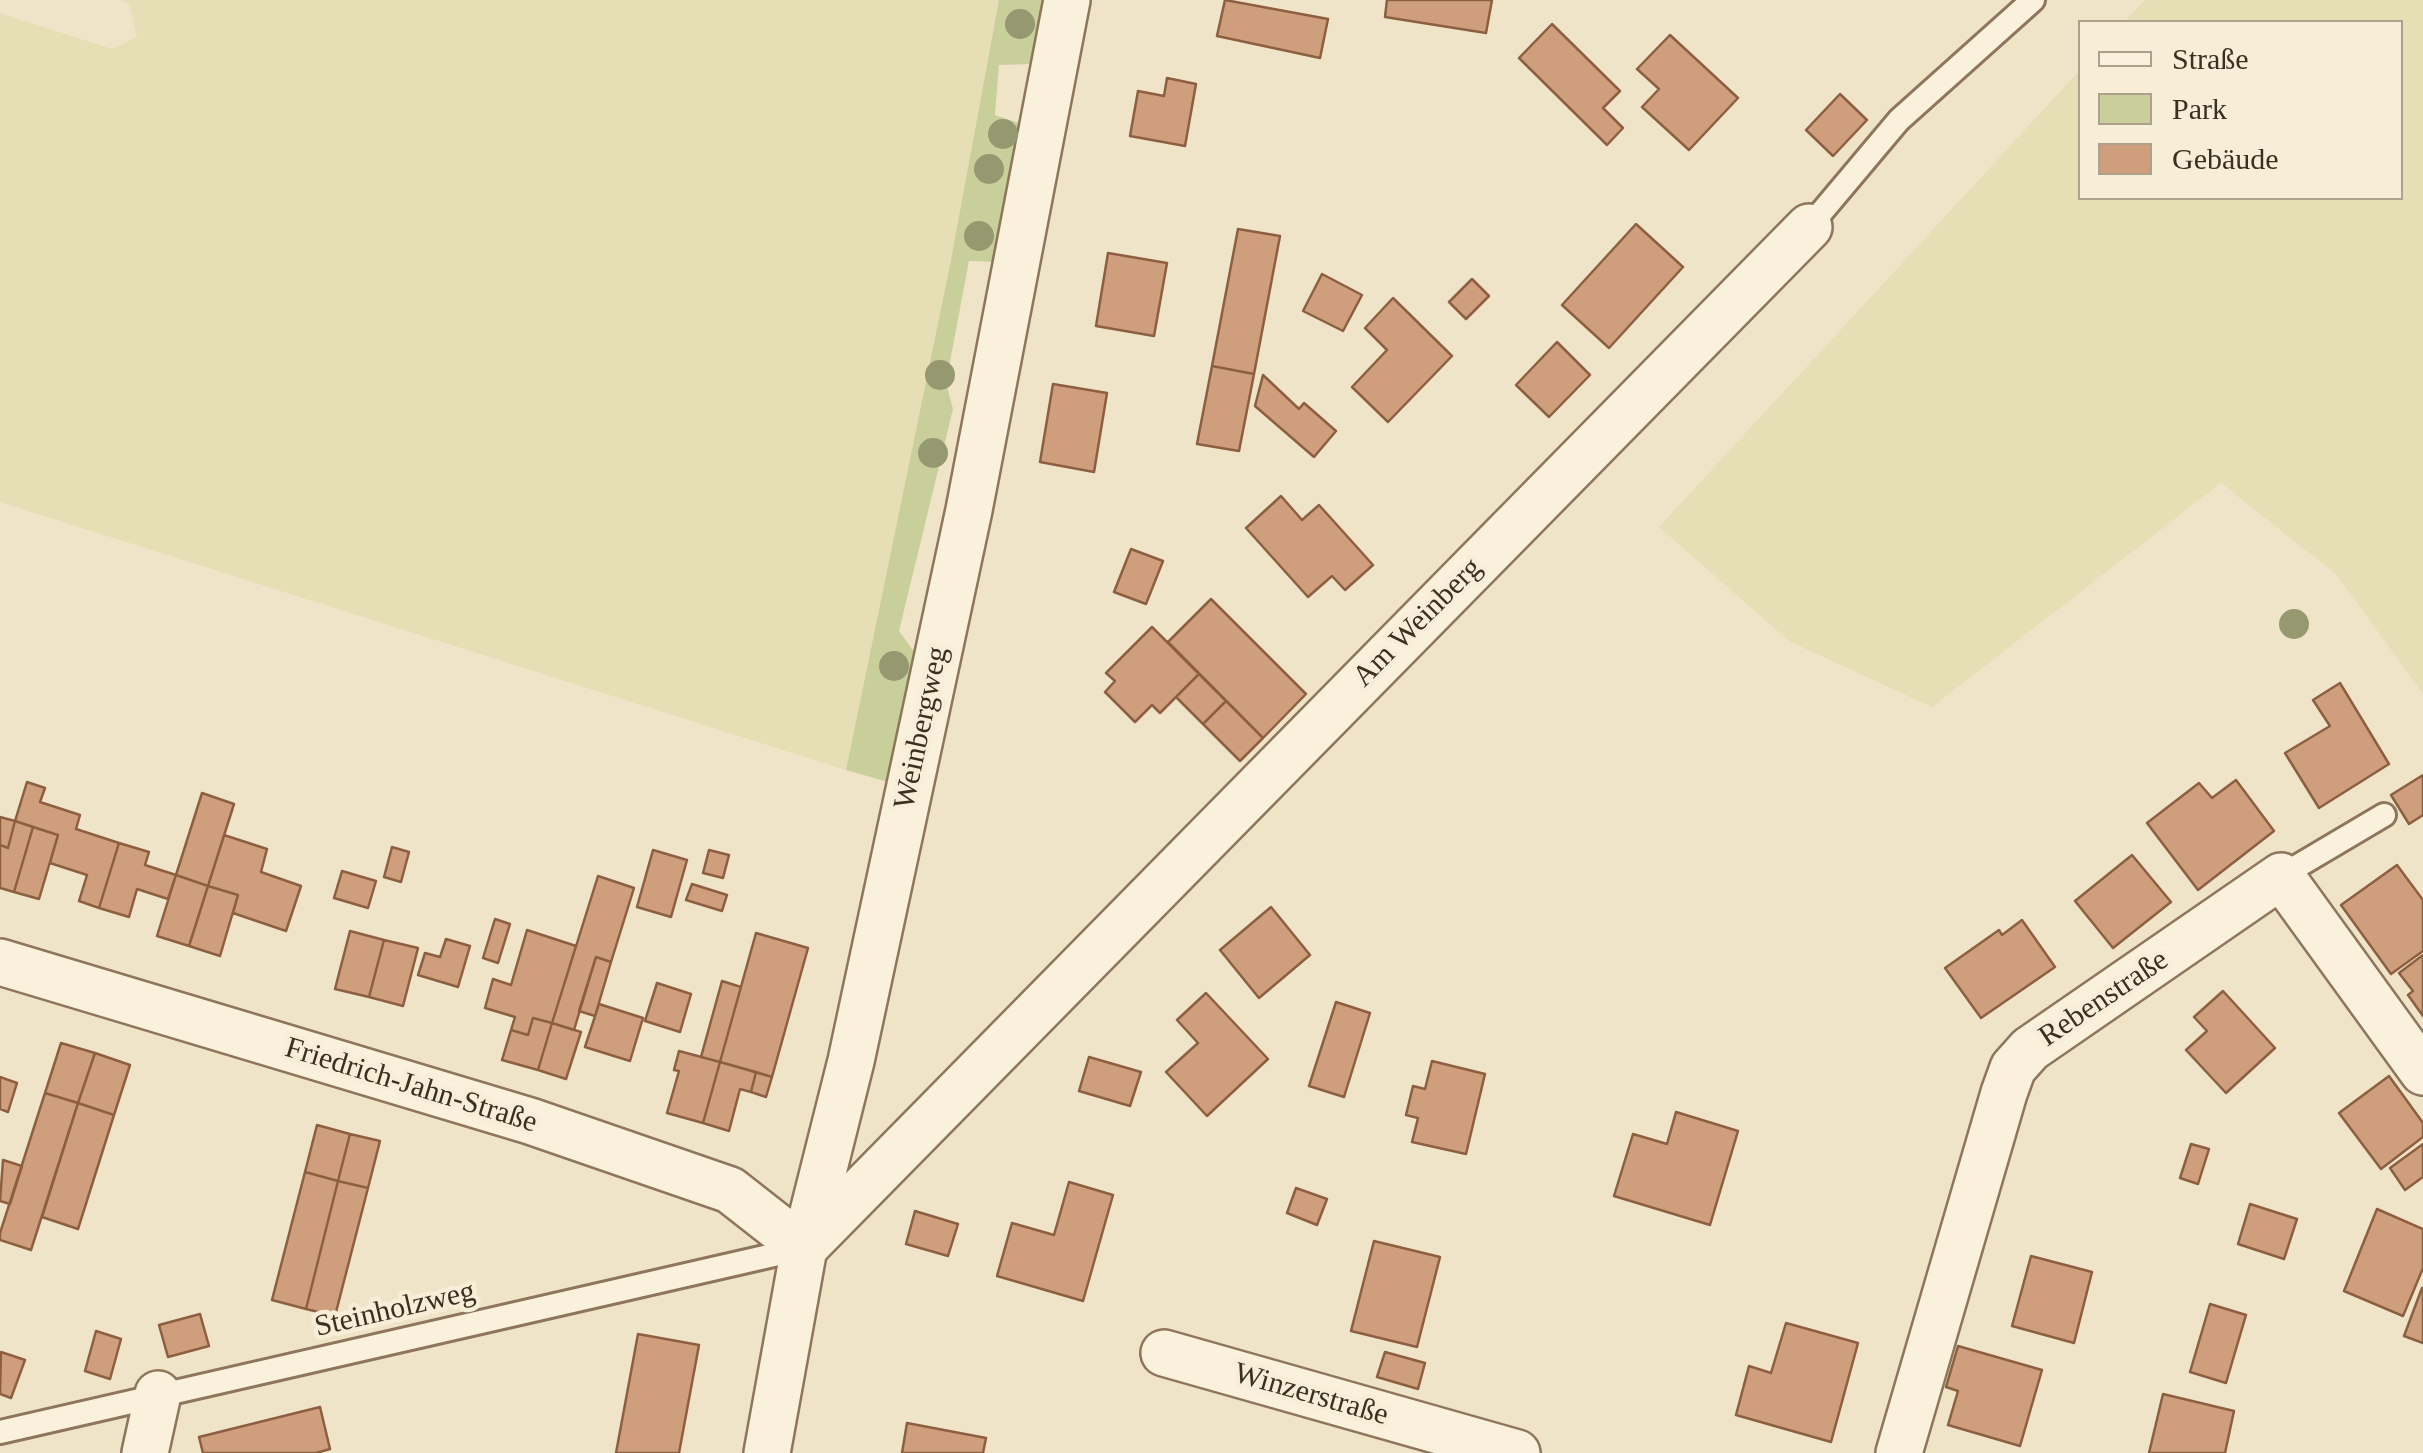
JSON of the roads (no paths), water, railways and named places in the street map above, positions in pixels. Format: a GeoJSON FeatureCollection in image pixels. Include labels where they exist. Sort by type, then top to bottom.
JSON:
{"type":"FeatureCollection","features":[{"type":"Feature","properties":{"kind":"street","name":"Weinbergweg"},"geometry":{"type":"LineString","coordinates":[[767,1453],[804,1248],[851,1061],[952,586],[1067,0]]}},
{"type":"Feature","properties":{"kind":"street","name":"Am Weinberg"},"geometry":{"type":"LineString","coordinates":[[804,1248],[1808,227]]}},
{"type":"Feature","properties":{"kind":"street"},"geometry":{"type":"LineString","coordinates":[[2281,876],[2423,1072]]}},
{"type":"Feature","properties":{"kind":"street","name":"Rebenstraße"},"geometry":{"type":"LineString","coordinates":[[1899,1453],[2014,1068],[2030,1049],[2281,876]]}},
{"type":"Feature","properties":{"kind":"street","name":"Friedrich-Jahn-Straße"},"geometry":{"type":"LineString","coordinates":[[0,962],[530,1120],[730,1190],[804,1248]]}},
{"type":"Feature","properties":{"kind":"street","name":"Winzerstraße"},"geometry":{"type":"LineString","coordinates":[[1164,1353],[1516,1453]]}},
{"type":"Feature","properties":{"kind":"street"},"geometry":{"type":"LineString","coordinates":[[146,1453],[158,1394]]}},
{"type":"Feature","properties":{"kind":"lane","name":"Am Weinberg"},"geometry":{"type":"LineString","coordinates":[[1808,227],[1900,120],[2033,0]]}},
{"type":"Feature","properties":{"kind":"lane"},"geometry":{"type":"LineString","coordinates":[[2281,876],[2384,814]]}},
{"type":"Feature","properties":{"kind":"lane","name":"Steinholzweg"},"geometry":{"type":"LineString","coordinates":[[0,1432],[804,1248]]}}]}
